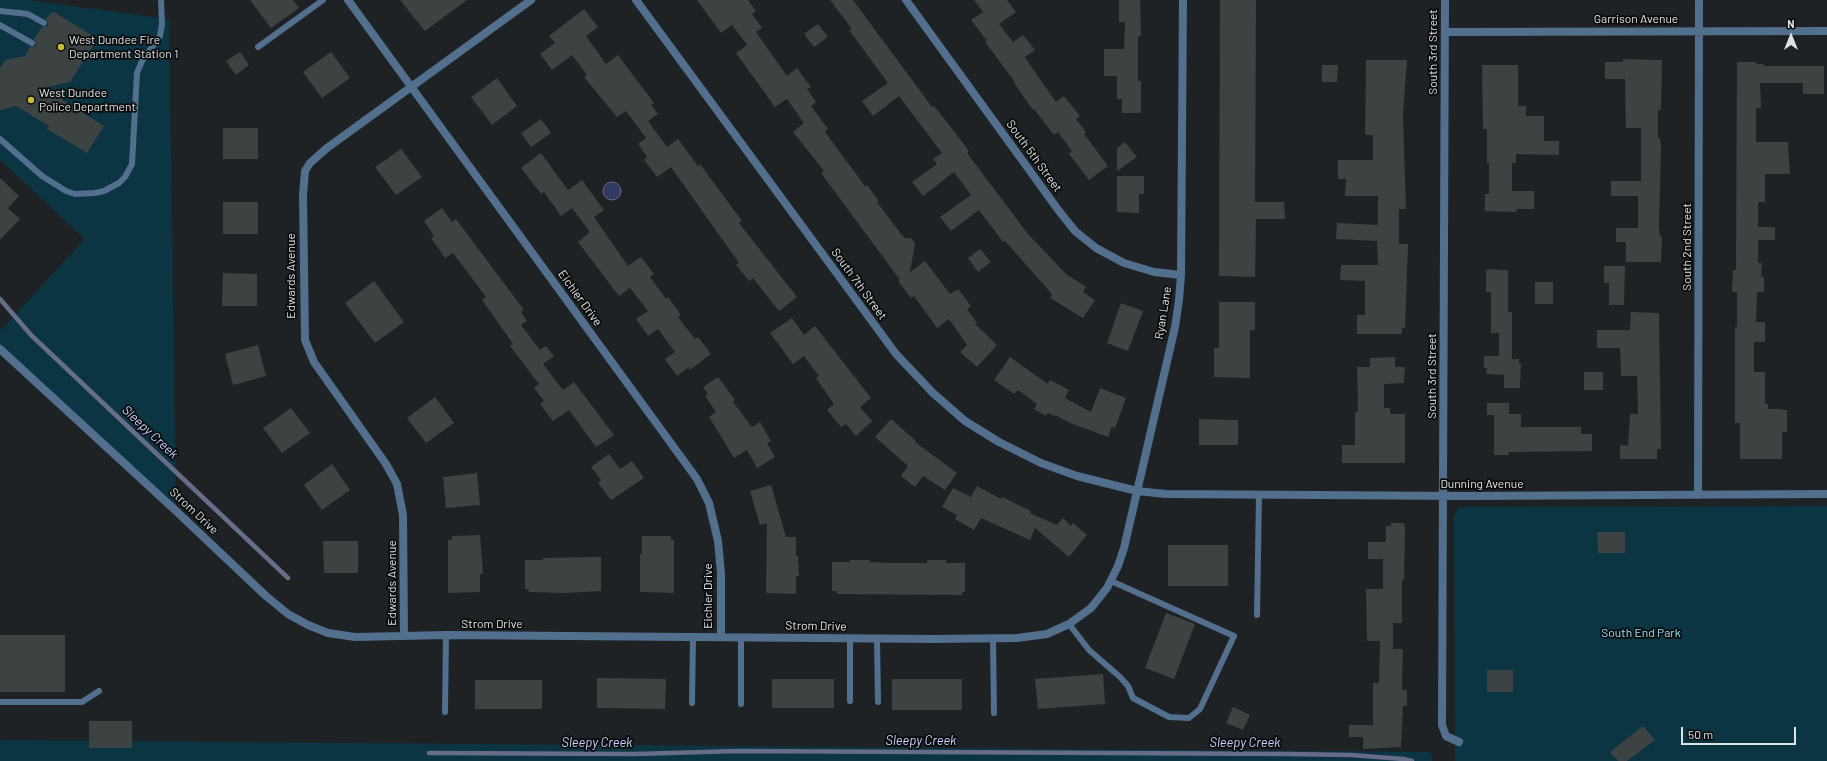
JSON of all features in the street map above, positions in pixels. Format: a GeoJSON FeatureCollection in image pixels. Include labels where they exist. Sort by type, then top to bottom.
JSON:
{"type":"FeatureCollection","features":[{"type":"Feature","properties":{"kind":"street","name":"Eichler Drive"},"geometry":{"type":"LineString","coordinates":[[348,0],[686,463],[701,487],[713,516],[720,551],[721,637]]}},
{"type":"Feature","properties":{"kind":"street","name":"Edwards Avenue"},"geometry":{"type":"LineString","coordinates":[[404,636],[403,515],[397,484],[386,464],[319,371],[306,345],[303,325],[303,195],[305,172],[310,163],[411,87],[531,0]]}},
{"type":"Feature","properties":{"kind":"street","name":"South 7th Street"},"geometry":{"type":"LineString","coordinates":[[636,0],[890,347],[924,384],[965,421],[1024,456],[1072,474],[1137,491]]}},
{"type":"Feature","properties":{"kind":"street","name":"South 5th Street"},"geometry":{"type":"LineString","coordinates":[[906,0],[1075,231],[1096,248],[1124,263],[1154,272],[1181,275]]}},
{"type":"Feature","properties":{"kind":"street","name":"Ryan Lane"},"geometry":{"type":"LineString","coordinates":[[1086,612],[1098,600],[1111,581],[1123,553],[1176,318],[1181,275],[1182,0]]}},
{"type":"Feature","properties":{"kind":"street","name":"South 3rd Street"},"geometry":{"type":"LineString","coordinates":[[1445,0],[1442,729],[1446,736],[1459,742]]}},
{"type":"Feature","properties":{"kind":"street","name":"South 2nd Street"},"geometry":{"type":"LineString","coordinates":[[1698,494],[1700,0]]}},
{"type":"Feature","properties":{"kind":"street","name":"Garrison Avenue"},"geometry":{"type":"LineString","coordinates":[[1445,32],[1827,30]]}},
{"type":"Feature","properties":{"kind":"street","name":"Strom Drive"},"geometry":{"type":"LineString","coordinates":[[0,349],[266,596],[288,614],[308,625],[336,635],[355,637],[446,635],[993,639],[1032,637],[1052,632],[1069,624],[1086,612]]}},
{"type":"Feature","properties":{"kind":"street","name":"Dunning Avenue"},"geometry":{"type":"LineString","coordinates":[[1137,491],[1166,494],[1443,496],[1827,494]]}},
{"type":"Feature","properties":{"kind":"lane"},"geometry":{"type":"LineString","coordinates":[[0,139],[42,176],[66,191],[75,194],[95,194],[119,184],[125,177],[132,164],[137,73],[142,61],[160,36],[162,24],[161,0]]}},
{"type":"Feature","properties":{"kind":"lane"},"geometry":{"type":"LineString","coordinates":[[258,46],[323,0]]}},
{"type":"Feature","properties":{"kind":"lane"},"geometry":{"type":"LineString","coordinates":[[0,11],[28,14],[44,23]]}},
{"type":"Feature","properties":{"kind":"lane"},"geometry":{"type":"LineString","coordinates":[[0,25],[32,43]]}},
{"type":"Feature","properties":{"kind":"lane"},"geometry":{"type":"LineString","coordinates":[[1257,615],[1259,495]]}},
{"type":"Feature","properties":{"kind":"lane"},"geometry":{"type":"LineString","coordinates":[[1069,624],[1089,650],[1128,686],[1133,698],[1169,717],[1189,718],[1200,709],[1234,636],[1111,581]]}},
{"type":"Feature","properties":{"kind":"lane"},"geometry":{"type":"LineString","coordinates":[[445,712],[446,635]]}},
{"type":"Feature","properties":{"kind":"lane"},"geometry":{"type":"LineString","coordinates":[[692,703],[693,637]]}},
{"type":"Feature","properties":{"kind":"lane"},"geometry":{"type":"LineString","coordinates":[[741,637],[741,704]]}},
{"type":"Feature","properties":{"kind":"lane"},"geometry":{"type":"LineString","coordinates":[[850,638],[850,701]]}},
{"type":"Feature","properties":{"kind":"lane"},"geometry":{"type":"LineString","coordinates":[[877,638],[878,702]]}},
{"type":"Feature","properties":{"kind":"lane"},"geometry":{"type":"LineString","coordinates":[[993,639],[994,713]]}},
{"type":"Feature","properties":{"kind":"lane"},"geometry":{"type":"LineString","coordinates":[[0,702],[82,702],[99,691]]}},
{"type":"Feature","properties":{"kind":"green space"},"geometry":{"type":"Polygon","coordinates":[[[0,0],[28,0],[169,19],[176,508],[0,346],[0,331],[85,239],[0,160],[0,0]]]}},
{"type":"Feature","properties":{"kind":"green space","name":"South End Park"},"geometry":{"type":"Polygon","coordinates":[[[1827,506],[1827,761],[1455,761],[1454,516],[1459,508],[1827,506]]]}},
{"type":"Feature","properties":{"kind":"green space"},"geometry":{"type":"Polygon","coordinates":[[[0,740],[1431,752],[1432,761],[0,761],[0,740]]]}},
{"type":"Feature","properties":{"kind":"water"},"geometry":{"type":"Polygon","coordinates":[[[612,182],[618,185],[621,191],[618,197],[612,200],[606,197],[603,191],[606,185],[612,182]]]}},
{"type":"Feature","properties":{"kind":"building"},"geometry":{"type":"Polygon","coordinates":[[[250,0],[293,0],[299,8],[271,28],[250,0]]]}},
{"type":"Feature","properties":{"kind":"building"},"geometry":{"type":"Polygon","coordinates":[[[400,0],[467,0],[425,31],[400,0]]]}},
{"type":"Feature","properties":{"kind":"building"},"geometry":{"type":"Polygon","coordinates":[[[697,0],[748,0],[756,11],[752,14],[762,28],[756,32],[787,76],[797,68],[811,87],[807,89],[816,102],[811,106],[828,129],[825,132],[865,186],[867,185],[879,201],[877,202],[901,234],[905,238],[911,238],[915,243],[910,272],[925,261],[950,294],[958,289],[971,306],[967,309],[977,323],[975,324],[997,345],[977,367],[960,352],[967,345],[949,319],[937,328],[914,296],[911,298],[898,281],[900,280],[821,173],[824,171],[793,132],[804,123],[787,99],[775,107],[736,53],[747,45],[732,25],[721,33],[697,0]]]}},
{"type":"Feature","properties":{"kind":"building"},"geometry":{"type":"Polygon","coordinates":[[[830,0],[853,0],[932,107],[934,106],[969,151],[967,153],[1028,234],[1066,274],[1086,287],[1083,292],[1095,300],[1083,318],[1050,298],[1052,294],[1005,241],[1003,242],[979,210],[951,231],[940,217],[971,195],[954,172],[923,196],[912,182],[937,164],[933,159],[942,153],[899,96],[873,116],[862,101],[888,83],[849,30],[852,29],[830,0]]]}},
{"type":"Feature","properties":{"kind":"building"},"geometry":{"type":"Polygon","coordinates":[[[974,0],[1007,0],[1016,12],[999,24],[1013,42],[1023,35],[1035,50],[1025,57],[1028,62],[1056,102],[1064,96],[1080,116],[1076,119],[1086,132],[1084,134],[1108,166],[1089,180],[1069,154],[1072,151],[1058,132],[1054,135],[1034,109],[1033,110],[1014,83],[1015,82],[985,42],[987,41],[971,20],[983,12],[974,0]]]}},
{"type":"Feature","properties":{"kind":"building"},"geometry":{"type":"Polygon","coordinates":[[[1119,0],[1140,0],[1141,36],[1138,36],[1138,81],[1141,81],[1141,113],[1122,113],[1122,99],[1117,99],[1117,76],[1104,76],[1104,49],[1124,49],[1125,22],[1119,22],[1119,0]]]}},
{"type":"Feature","properties":{"kind":"building"},"geometry":{"type":"Polygon","coordinates":[[[1220,0],[1256,0],[1255,202],[1284,202],[1285,219],[1256,219],[1255,277],[1219,276],[1220,0]]]}},
{"type":"Feature","properties":{"kind":"building"},"geometry":{"type":"Polygon","coordinates":[[[584,9],[598,27],[586,36],[606,64],[618,55],[654,103],[651,105],[658,114],[648,121],[667,147],[678,139],[698,166],[700,164],[742,221],[739,223],[797,297],[779,311],[753,278],[749,281],[736,265],[739,263],[671,167],[657,177],[644,160],[647,157],[638,144],[646,138],[626,111],[617,117],[584,77],[587,75],[572,55],[552,70],[540,54],[555,43],[549,36],[584,9]]]}},
{"type":"Feature","properties":{"kind":"building","name":"West Dundee Police Department"},"geometry":{"type":"Polygon","coordinates":[[[54,12],[93,36],[95,43],[70,82],[44,88],[104,126],[87,153],[47,129],[49,126],[16,106],[0,110],[0,68],[5,60],[25,56],[30,47],[36,46],[34,39],[42,27],[48,26],[46,19],[54,12]]]}},
{"type":"Feature","properties":{"kind":"building"},"geometry":{"type":"Polygon","coordinates":[[[818,24],[828,37],[814,47],[804,34],[818,24]]]}},
{"type":"Feature","properties":{"kind":"building"},"geometry":{"type":"Polygon","coordinates":[[[240,52],[249,65],[236,75],[226,61],[240,52]]]}},
{"type":"Feature","properties":{"kind":"building"},"geometry":{"type":"Polygon","coordinates":[[[331,52],[350,78],[322,98],[303,72],[331,52]]]}},
{"type":"Feature","properties":{"kind":"building"},"geometry":{"type":"Polygon","coordinates":[[[1623,59],[1662,60],[1661,110],[1658,110],[1658,138],[1660,138],[1661,146],[1659,228],[1660,237],[1662,237],[1661,262],[1626,262],[1626,242],[1616,242],[1616,228],[1638,228],[1638,196],[1611,196],[1611,181],[1641,181],[1641,128],[1626,128],[1625,79],[1605,79],[1605,62],[1623,62],[1623,59]]]}},
{"type":"Feature","properties":{"kind":"building"},"geometry":{"type":"Polygon","coordinates":[[[1366,60],[1407,60],[1403,114],[1406,209],[1399,209],[1399,244],[1408,244],[1405,328],[1402,328],[1402,334],[1357,334],[1357,315],[1365,315],[1365,281],[1340,280],[1341,265],[1378,265],[1377,241],[1336,239],[1337,223],[1378,225],[1378,196],[1345,196],[1346,179],[1338,179],[1338,160],[1373,160],[1373,135],[1365,135],[1366,60]]]}},
{"type":"Feature","properties":{"kind":"building"},"geometry":{"type":"Polygon","coordinates":[[[1737,62],[1756,62],[1756,64],[1764,64],[1764,66],[1824,66],[1824,94],[1803,94],[1803,83],[1760,83],[1761,108],[1756,108],[1756,142],[1788,142],[1790,174],[1765,174],[1765,202],[1758,202],[1758,227],[1775,227],[1775,240],[1758,240],[1758,263],[1762,263],[1761,277],[1764,277],[1764,292],[1757,292],[1756,322],[1765,322],[1765,342],[1754,342],[1754,372],[1765,372],[1765,404],[1768,404],[1768,409],[1787,410],[1787,432],[1782,432],[1782,459],[1740,459],[1740,423],[1735,423],[1735,327],[1737,327],[1737,292],[1732,292],[1733,270],[1736,270],[1737,62]]]}},
{"type":"Feature","properties":{"kind":"building"},"geometry":{"type":"Polygon","coordinates":[[[1322,65],[1338,65],[1337,82],[1322,82],[1322,65]]]}},
{"type":"Feature","properties":{"kind":"building"},"geometry":{"type":"Polygon","coordinates":[[[1482,65],[1518,65],[1518,106],[1526,106],[1526,116],[1544,116],[1544,141],[1559,141],[1559,155],[1516,154],[1516,163],[1512,163],[1512,191],[1534,191],[1534,209],[1517,209],[1516,212],[1485,211],[1485,194],[1489,194],[1489,163],[1487,163],[1487,129],[1483,129],[1482,65]]]}},
{"type":"Feature","properties":{"kind":"building"},"geometry":{"type":"Polygon","coordinates":[[[497,78],[517,106],[492,125],[471,97],[497,78]]]}},
{"type":"Feature","properties":{"kind":"building"},"geometry":{"type":"Polygon","coordinates":[[[541,119],[551,133],[531,147],[521,133],[541,119]]]}},
{"type":"Feature","properties":{"kind":"building"},"geometry":{"type":"Polygon","coordinates":[[[223,128],[258,128],[258,159],[223,159],[223,128]]]}},
{"type":"Feature","properties":{"kind":"building"},"geometry":{"type":"Polygon","coordinates":[[[1125,142],[1137,157],[1117,171],[1117,148],[1125,142]]]}},
{"type":"Feature","properties":{"kind":"building"},"geometry":{"type":"Polygon","coordinates":[[[401,149],[422,177],[396,195],[375,167],[401,149]]]}},
{"type":"Feature","properties":{"kind":"building"},"geometry":{"type":"Polygon","coordinates":[[[541,153],[568,190],[582,180],[604,210],[594,217],[628,266],[641,257],[654,274],[650,277],[666,299],[668,297],[681,315],[678,317],[695,339],[698,337],[711,354],[690,370],[689,367],[677,376],[665,359],[675,352],[658,329],[648,336],[636,319],[648,311],[630,288],[619,296],[578,242],[590,232],[572,208],[561,216],[544,192],[541,194],[521,168],[541,153]]]}},
{"type":"Feature","properties":{"kind":"building"},"geometry":{"type":"Polygon","coordinates":[[[1117,176],[1144,176],[1144,194],[1139,194],[1139,213],[1117,212],[1117,176]]]}},
{"type":"Feature","properties":{"kind":"building"},"geometry":{"type":"Polygon","coordinates":[[[0,178],[19,196],[8,208],[20,219],[0,240],[0,178]]]}},
{"type":"Feature","properties":{"kind":"building"},"geometry":{"type":"Polygon","coordinates":[[[223,202],[258,202],[258,234],[223,234],[223,202]]]}},
{"type":"Feature","properties":{"kind":"building"},"geometry":{"type":"Polygon","coordinates":[[[442,208],[452,222],[456,219],[524,310],[521,312],[527,321],[521,325],[540,350],[546,346],[554,356],[543,364],[563,390],[574,382],[614,435],[596,447],[569,410],[553,421],[540,404],[544,401],[534,388],[539,384],[510,346],[513,344],[482,300],[486,297],[453,253],[445,258],[431,238],[434,236],[424,221],[442,208]]]}},
{"type":"Feature","properties":{"kind":"building"},"geometry":{"type":"Polygon","coordinates":[[[980,249],[991,262],[978,272],[968,258],[980,249]]]}},
{"type":"Feature","properties":{"kind":"building"},"geometry":{"type":"Polygon","coordinates":[[[1604,266],[1625,266],[1624,305],[1609,305],[1609,283],[1604,283],[1604,266]]]}},
{"type":"Feature","properties":{"kind":"building"},"geometry":{"type":"Polygon","coordinates":[[[1488,269],[1508,270],[1508,312],[1512,312],[1512,359],[1519,359],[1519,363],[1521,363],[1520,388],[1504,388],[1504,375],[1486,374],[1487,368],[1484,368],[1484,356],[1499,356],[1499,333],[1491,333],[1491,292],[1486,292],[1486,271],[1488,269]]]}},
{"type":"Feature","properties":{"kind":"building"},"geometry":{"type":"Polygon","coordinates":[[[223,273],[257,274],[257,306],[222,306],[223,273]]]}},
{"type":"Feature","properties":{"kind":"building"},"geometry":{"type":"Polygon","coordinates":[[[374,281],[404,322],[375,343],[345,303],[374,281]]]}},
{"type":"Feature","properties":{"kind":"building"},"geometry":{"type":"Polygon","coordinates":[[[1535,282],[1553,282],[1553,304],[1535,304],[1535,282]]]}},
{"type":"Feature","properties":{"kind":"building"},"geometry":{"type":"Polygon","coordinates":[[[1219,302],[1255,302],[1255,330],[1250,330],[1250,378],[1214,377],[1214,348],[1219,348],[1219,302]]]}},
{"type":"Feature","properties":{"kind":"building"},"geometry":{"type":"Polygon","coordinates":[[[1121,303],[1143,311],[1128,351],[1107,343],[1121,303]]]}},
{"type":"Feature","properties":{"kind":"building"},"geometry":{"type":"Polygon","coordinates":[[[1631,312],[1659,313],[1661,449],[1657,449],[1657,459],[1620,459],[1620,445],[1628,446],[1630,414],[1638,414],[1637,376],[1621,376],[1620,348],[1597,348],[1597,330],[1630,330],[1631,312]]]}},
{"type":"Feature","properties":{"kind":"building"},"geometry":{"type":"Polygon","coordinates":[[[792,318],[804,335],[815,326],[871,398],[860,407],[872,421],[856,436],[846,424],[841,427],[827,410],[834,404],[816,378],[819,376],[804,356],[793,364],[770,333],[792,318]]]}},
{"type":"Feature","properties":{"kind":"building"},"geometry":{"type":"Polygon","coordinates":[[[258,345],[266,376],[233,385],[225,354],[258,345]]]}},
{"type":"Feature","properties":{"kind":"building"},"geometry":{"type":"Polygon","coordinates":[[[1010,357],[1048,384],[1050,380],[1069,390],[1065,398],[1091,412],[1100,388],[1126,398],[1115,428],[1112,427],[1108,437],[1070,423],[1055,415],[1054,416],[1048,413],[1046,416],[1034,409],[1037,404],[1018,390],[1014,394],[994,380],[1010,357]]]}},
{"type":"Feature","properties":{"kind":"building"},"geometry":{"type":"Polygon","coordinates":[[[1395,357],[1395,367],[1405,367],[1404,383],[1384,384],[1384,408],[1390,408],[1390,414],[1405,414],[1405,463],[1342,463],[1342,445],[1355,445],[1355,412],[1358,412],[1357,367],[1370,367],[1370,358],[1395,357]]]}},
{"type":"Feature","properties":{"kind":"building"},"geometry":{"type":"Polygon","coordinates":[[[1584,372],[1603,372],[1603,390],[1584,390],[1584,372]]]}},
{"type":"Feature","properties":{"kind":"building"},"geometry":{"type":"Polygon","coordinates":[[[718,377],[735,400],[733,402],[752,427],[760,422],[771,441],[767,443],[775,457],[757,468],[747,450],[734,458],[709,417],[716,412],[705,396],[708,394],[703,387],[718,377]]]}},
{"type":"Feature","properties":{"kind":"building"},"geometry":{"type":"Polygon","coordinates":[[[435,397],[454,423],[426,443],[407,418],[435,397]]]}},
{"type":"Feature","properties":{"kind":"building"},"geometry":{"type":"Polygon","coordinates":[[[1487,403],[1509,403],[1509,414],[1521,414],[1521,427],[1581,427],[1581,434],[1592,434],[1592,451],[1509,452],[1509,455],[1494,455],[1494,415],[1487,415],[1487,403]]]}},
{"type":"Feature","properties":{"kind":"building"},"geometry":{"type":"Polygon","coordinates":[[[291,408],[310,433],[282,453],[263,428],[291,408]]]}},
{"type":"Feature","properties":{"kind":"building"},"geometry":{"type":"Polygon","coordinates":[[[891,419],[916,441],[915,442],[957,473],[945,490],[923,476],[915,487],[901,476],[908,466],[875,437],[891,419]]]}},
{"type":"Feature","properties":{"kind":"building"},"geometry":{"type":"Polygon","coordinates":[[[1199,419],[1238,420],[1238,445],[1199,445],[1199,419]]]}},
{"type":"Feature","properties":{"kind":"building"},"geometry":{"type":"Polygon","coordinates":[[[609,454],[620,469],[632,461],[644,478],[611,500],[598,483],[601,480],[591,467],[609,454]]]}},
{"type":"Feature","properties":{"kind":"building"},"geometry":{"type":"Polygon","coordinates":[[[332,464],[350,490],[322,510],[304,485],[332,464]]]}},
{"type":"Feature","properties":{"kind":"building"},"geometry":{"type":"Polygon","coordinates":[[[477,473],[480,505],[446,508],[443,477],[477,473]]]}},
{"type":"Feature","properties":{"kind":"building"},"geometry":{"type":"Polygon","coordinates":[[[771,485],[786,537],[796,537],[796,556],[798,556],[799,576],[796,576],[796,594],[766,593],[767,523],[760,525],[750,491],[771,485]]]}},
{"type":"Feature","properties":{"kind":"building"},"geometry":{"type":"Polygon","coordinates":[[[977,486],[1057,525],[1063,518],[1071,526],[1073,523],[1087,535],[1069,557],[1035,528],[1030,540],[981,518],[974,530],[955,519],[957,515],[942,507],[953,488],[971,497],[977,486]]]}},
{"type":"Feature","properties":{"kind":"building"},"geometry":{"type":"Polygon","coordinates":[[[1391,523],[1404,523],[1405,528],[1404,580],[1402,580],[1402,623],[1393,623],[1393,649],[1403,649],[1402,690],[1407,690],[1407,706],[1403,706],[1401,747],[1363,749],[1363,737],[1349,737],[1349,725],[1373,725],[1373,683],[1379,683],[1380,641],[1367,641],[1366,589],[1383,589],[1383,559],[1368,559],[1368,542],[1386,542],[1386,526],[1391,526],[1391,523]]]}},
{"type":"Feature","properties":{"kind":"building"},"geometry":{"type":"Polygon","coordinates":[[[1597,532],[1625,532],[1625,553],[1598,553],[1597,532]]]}},
{"type":"Feature","properties":{"kind":"building"},"geometry":{"type":"Polygon","coordinates":[[[480,535],[483,574],[480,574],[480,592],[448,593],[448,540],[452,540],[452,536],[480,535]]]}},
{"type":"Feature","properties":{"kind":"building"},"geometry":{"type":"Polygon","coordinates":[[[642,536],[671,536],[671,540],[674,540],[674,593],[640,592],[640,554],[642,554],[642,536]]]}},
{"type":"Feature","properties":{"kind":"building"},"geometry":{"type":"Polygon","coordinates":[[[323,541],[358,541],[358,573],[324,573],[323,541]]]}},
{"type":"Feature","properties":{"kind":"building"},"geometry":{"type":"Polygon","coordinates":[[[1168,545],[1228,545],[1228,586],[1168,586],[1168,545]]]}},
{"type":"Feature","properties":{"kind":"building"},"geometry":{"type":"Polygon","coordinates":[[[601,557],[601,591],[566,593],[529,592],[528,589],[525,589],[525,560],[543,560],[543,558],[601,557]]]}},
{"type":"Feature","properties":{"kind":"building"},"geometry":{"type":"Polygon","coordinates":[[[850,560],[870,560],[870,562],[889,563],[927,563],[927,560],[946,560],[946,563],[965,563],[965,592],[962,592],[962,595],[837,594],[837,591],[832,591],[832,562],[850,562],[850,560]]]}},
{"type":"Feature","properties":{"kind":"building"},"geometry":{"type":"Polygon","coordinates":[[[1166,613],[1195,624],[1174,679],[1145,668],[1166,613]]]}},
{"type":"Feature","properties":{"kind":"building"},"geometry":{"type":"Polygon","coordinates":[[[0,635],[65,635],[65,692],[0,692],[0,635]]]}},
{"type":"Feature","properties":{"kind":"building"},"geometry":{"type":"Polygon","coordinates":[[[1487,670],[1513,670],[1513,692],[1487,692],[1487,670]]]}},
{"type":"Feature","properties":{"kind":"building"},"geometry":{"type":"Polygon","coordinates":[[[1103,674],[1105,704],[1038,709],[1035,679],[1103,674]]]}},
{"type":"Feature","properties":{"kind":"building"},"geometry":{"type":"Polygon","coordinates":[[[597,678],[666,679],[665,709],[597,708],[597,678]]]}},
{"type":"Feature","properties":{"kind":"building"},"geometry":{"type":"Polygon","coordinates":[[[772,679],[834,679],[834,708],[772,708],[772,679]]]}},
{"type":"Feature","properties":{"kind":"building"},"geometry":{"type":"Polygon","coordinates":[[[892,679],[962,679],[962,710],[892,710],[892,679]]]}},
{"type":"Feature","properties":{"kind":"building"},"geometry":{"type":"Polygon","coordinates":[[[475,680],[542,680],[542,709],[475,709],[475,680]]]}},
{"type":"Feature","properties":{"kind":"building"},"geometry":{"type":"Polygon","coordinates":[[[1233,707],[1250,715],[1243,730],[1226,723],[1233,707]]]}},
{"type":"Feature","properties":{"kind":"building"},"geometry":{"type":"Polygon","coordinates":[[[89,721],[132,721],[132,748],[89,748],[89,721]]]}},
{"type":"Feature","properties":{"kind":"building"},"geometry":{"type":"Polygon","coordinates":[[[1643,726],[1655,740],[1627,761],[1618,761],[1610,752],[1643,726]]]}},
{"type":"Feature","properties":{"kind":"waterway","name":"Sleepy Creek"},"geometry":{"type":"LineString","coordinates":[[0,299],[31,335],[288,578]]}},
{"type":"Feature","properties":{"kind":"waterway","name":"Sleepy Creek"},"geometry":{"type":"LineString","coordinates":[[429,753],[635,754],[738,751],[1288,754],[1351,755],[1412,761]]}},
{"type":"Feature","properties":{"kind":"place","name":"West Dundee Fire Department Station 1"},"geometry":{"type":"Point","coordinates":[61,47]}},
{"type":"Feature","properties":{"kind":"place","name":"West Dundee Police Department"},"geometry":{"type":"Point","coordinates":[31,100]}}]}
